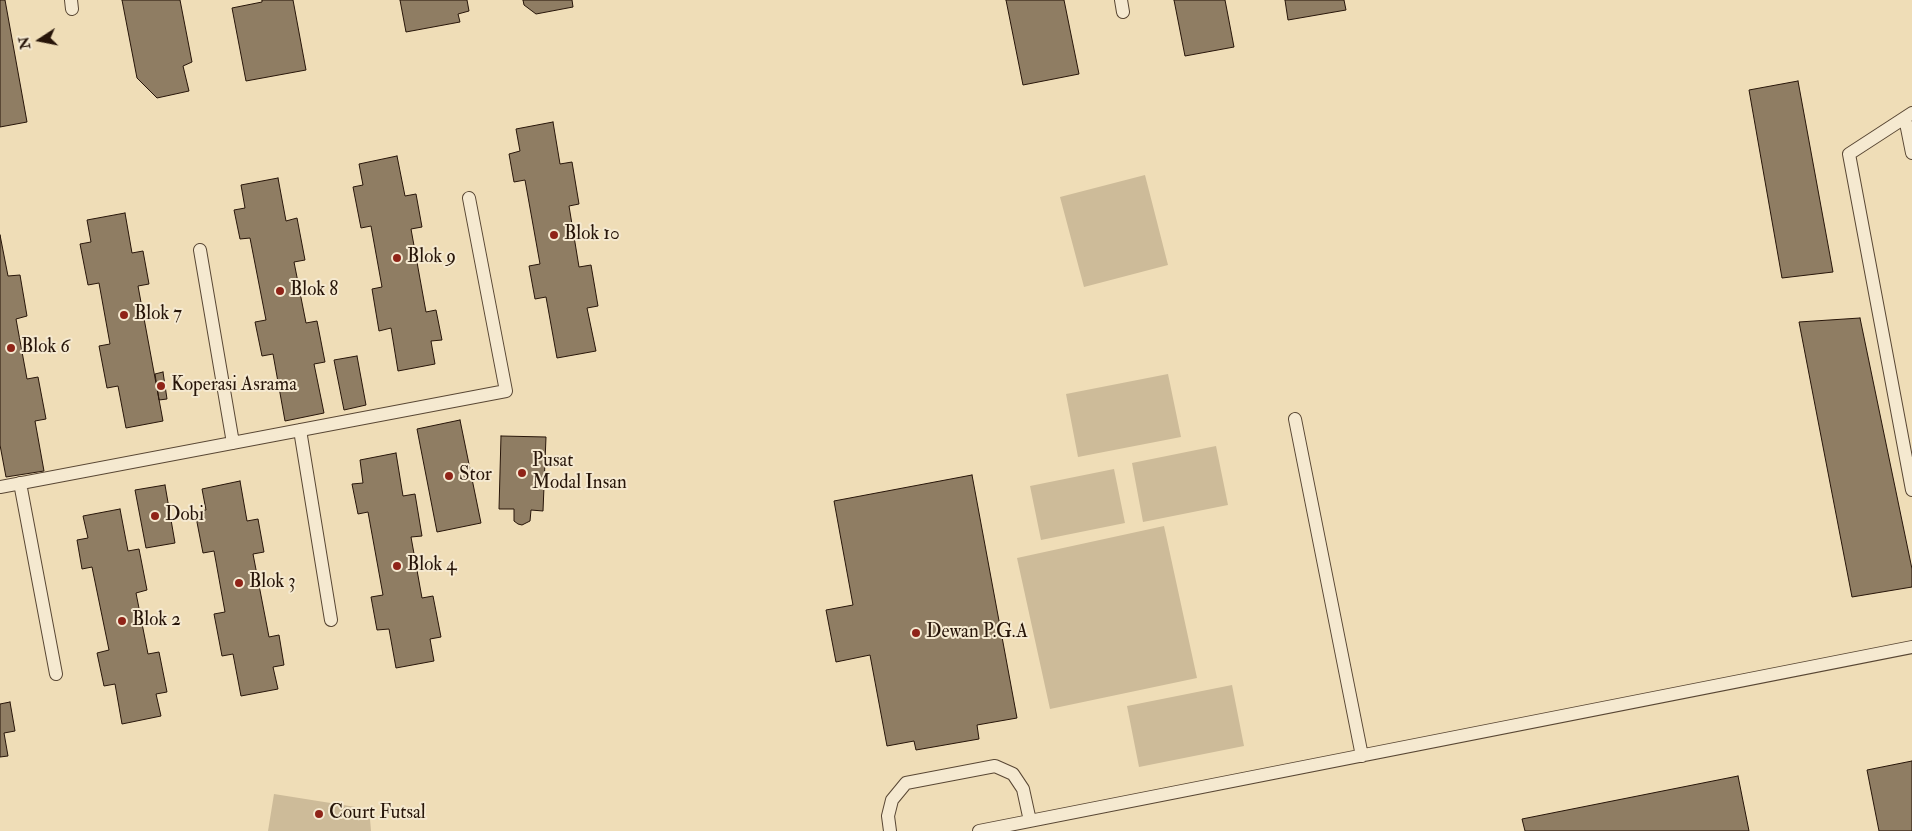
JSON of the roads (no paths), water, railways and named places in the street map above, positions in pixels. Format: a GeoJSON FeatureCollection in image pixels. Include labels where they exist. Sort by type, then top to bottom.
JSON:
{"type":"FeatureCollection","features":[{"type":"Feature","properties":{"kind":"lane"},"geometry":{"type":"LineString","coordinates":[[1912,153],[1908,116],[1849,154],[1912,490]]}},
{"type":"Feature","properties":{"kind":"lane"},"geometry":{"type":"LineString","coordinates":[[0,487],[506,391],[469,198]]}},
{"type":"Feature","properties":{"kind":"lane"},"geometry":{"type":"LineString","coordinates":[[200,250],[234,442]]}},
{"type":"Feature","properties":{"kind":"lane"},"geometry":{"type":"LineString","coordinates":[[1295,419],[1362,756]]}},
{"type":"Feature","properties":{"kind":"lane"},"geometry":{"type":"LineString","coordinates":[[300,430],[331,620]]}},
{"type":"Feature","properties":{"kind":"lane"},"geometry":{"type":"LineString","coordinates":[[20,483],[56,674]]}},
{"type":"Feature","properties":{"kind":"lane"},"geometry":{"type":"LineString","coordinates":[[979,831],[1912,647]]}},
{"type":"Feature","properties":{"kind":"lane"},"geometry":{"type":"LineString","coordinates":[[890,831],[888,816],[892,800],[906,783],[995,766],[1012,774],[1023,789],[1030,821]]}},
{"type":"Feature","properties":{"kind":"place","name":"Blok 10"},"geometry":{"type":"Point","coordinates":[554,235]}},
{"type":"Feature","properties":{"kind":"place","name":"Blok 9"},"geometry":{"type":"Point","coordinates":[397,258]}},
{"type":"Feature","properties":{"kind":"place","name":"Blok 8"},"geometry":{"type":"Point","coordinates":[280,291]}},
{"type":"Feature","properties":{"kind":"place","name":"Blok 7"},"geometry":{"type":"Point","coordinates":[124,315]}},
{"type":"Feature","properties":{"kind":"place","name":"Blok 6"},"geometry":{"type":"Point","coordinates":[11,348]}},
{"type":"Feature","properties":{"kind":"place","name":"Koperasi Asrama"},"geometry":{"type":"Point","coordinates":[161,386]}},
{"type":"Feature","properties":{"kind":"place","name":"Pusat Modal Insan"},"geometry":{"type":"Point","coordinates":[522,473]}},
{"type":"Feature","properties":{"kind":"place","name":"Stor"},"geometry":{"type":"Point","coordinates":[449,476]}},
{"type":"Feature","properties":{"kind":"place","name":"Dobi"},"geometry":{"type":"Point","coordinates":[155,516]}},
{"type":"Feature","properties":{"kind":"place","name":"Blok 4"},"geometry":{"type":"Point","coordinates":[397,566]}},
{"type":"Feature","properties":{"kind":"place","name":"Blok 3"},"geometry":{"type":"Point","coordinates":[239,583]}},
{"type":"Feature","properties":{"kind":"place","name":"Blok 2"},"geometry":{"type":"Point","coordinates":[122,621]}},
{"type":"Feature","properties":{"kind":"place","name":"Dewan P.G.A"},"geometry":{"type":"Point","coordinates":[916,633]}},
{"type":"Feature","properties":{"kind":"place","name":"Court Futsal"},"geometry":{"type":"Point","coordinates":[319,814]}}]}
